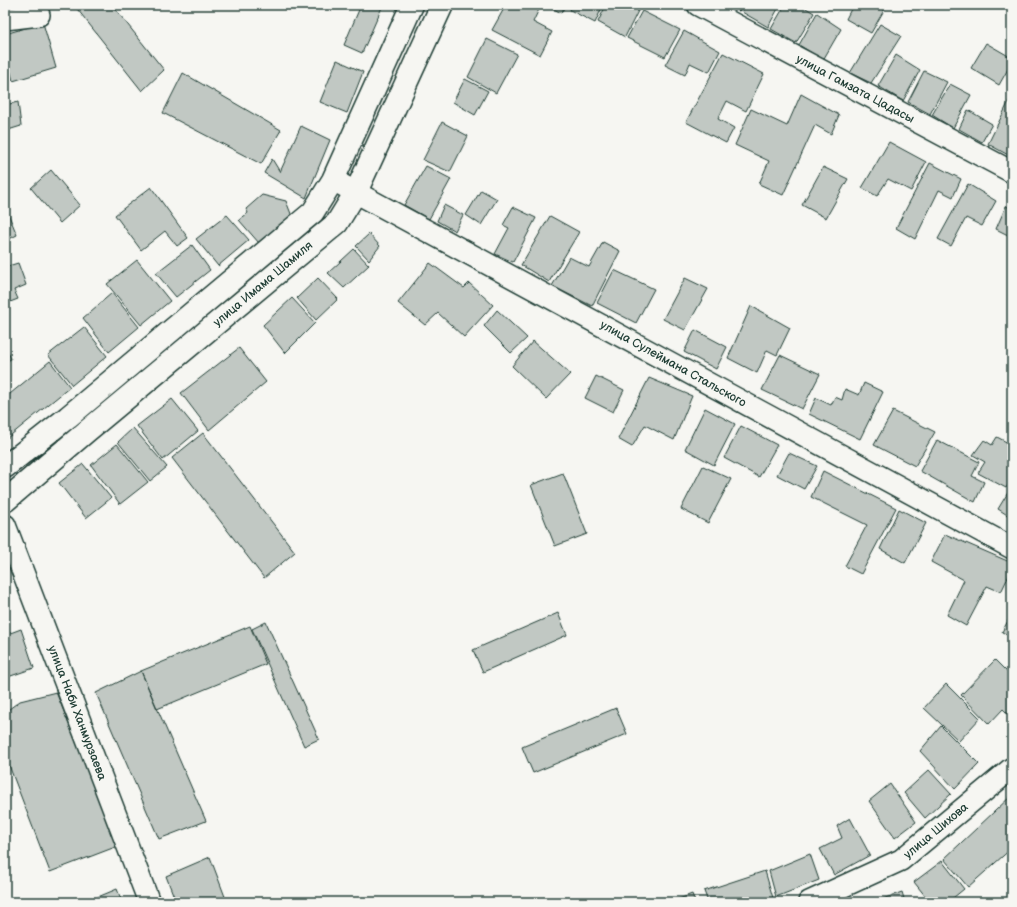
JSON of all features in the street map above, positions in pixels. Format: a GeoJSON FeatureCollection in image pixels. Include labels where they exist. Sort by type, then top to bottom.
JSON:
{"type":"FeatureCollection","features":[{"type":"Feature","properties":{"kind":"main road","name":"улица Имама Шамиля"},"geometry":{"type":"LineString","coordinates":[[5,467],[68,417],[313,212],[333,180],[412,5]]}},
{"type":"Feature","properties":{"kind":"main road","name":"улица Имама Шамиля"},"geometry":{"type":"LineString","coordinates":[[5,501],[337,223],[356,192],[442,5]]}},
{"type":"Feature","properties":{"kind":"street","name":"улица Гамзата Цадасы"},"geometry":{"type":"LineString","coordinates":[[698,5],[1012,172]]}},
{"type":"Feature","properties":{"kind":"street"},"geometry":{"type":"LineString","coordinates":[[5,19],[39,15]]}},
{"type":"Feature","properties":{"kind":"street","name":"улица Сулеймана Стальского"},"geometry":{"type":"LineString","coordinates":[[333,180],[1012,548]]}},
{"type":"Feature","properties":{"kind":"street","name":"улица Наби Ханмурзаева"},"geometry":{"type":"LineString","coordinates":[[5,525],[149,902]]}},
{"type":"Feature","properties":{"kind":"street","name":"улица Шихова"},"geometry":{"type":"LineString","coordinates":[[809,902],[901,860],[1012,768]]}},
{"type":"Feature","properties":{"kind":"building"},"geometry":{"type":"Polygon","coordinates":[[[74,5],[112,5],[164,70],[142,91],[74,5]]]}},
{"type":"Feature","properties":{"kind":"building"},"geometry":{"type":"Polygon","coordinates":[[[361,5],[383,5],[362,53],[344,45],[361,5]]]}},
{"type":"Feature","properties":{"kind":"building"},"geometry":{"type":"Polygon","coordinates":[[[506,5],[541,5],[533,22],[552,32],[540,55],[492,30],[506,5]]]}},
{"type":"Feature","properties":{"kind":"building"},"geometry":{"type":"Polygon","coordinates":[[[547,5],[566,5],[561,13],[547,5]]]}},
{"type":"Feature","properties":{"kind":"building"},"geometry":{"type":"Polygon","coordinates":[[[572,5],[603,5],[595,23],[570,10],[572,5]]]}},
{"type":"Feature","properties":{"kind":"building"},"geometry":{"type":"Polygon","coordinates":[[[606,5],[631,5],[639,9],[625,37],[598,22],[606,5]]]}},
{"type":"Feature","properties":{"kind":"building"},"geometry":{"type":"Polygon","coordinates":[[[726,5],[743,5],[739,11],[726,5]]]}},
{"type":"Feature","properties":{"kind":"building"},"geometry":{"type":"Polygon","coordinates":[[[746,5],[780,5],[768,27],[742,12],[746,5]]]}},
{"type":"Feature","properties":{"kind":"building"},"geometry":{"type":"Polygon","coordinates":[[[785,5],[801,5],[814,13],[796,43],[771,29],[785,5]]]}},
{"type":"Feature","properties":{"kind":"building"},"geometry":{"type":"Polygon","coordinates":[[[853,5],[887,5],[871,33],[846,19],[853,5]]]}},
{"type":"Feature","properties":{"kind":"building"},"geometry":{"type":"Polygon","coordinates":[[[642,11],[680,30],[665,57],[627,38],[642,11]]]}},
{"type":"Feature","properties":{"kind":"building"},"geometry":{"type":"Polygon","coordinates":[[[817,13],[841,29],[823,60],[799,45],[817,13]]]}},
{"type":"Feature","properties":{"kind":"building"},"geometry":{"type":"Polygon","coordinates":[[[43,23],[56,68],[13,81],[5,50],[5,34],[43,23]]]}},
{"type":"Feature","properties":{"kind":"building"},"geometry":{"type":"Polygon","coordinates":[[[880,24],[901,36],[871,83],[850,73],[880,24]]]}},
{"type":"Feature","properties":{"kind":"building"},"geometry":{"type":"Polygon","coordinates":[[[684,31],[720,51],[709,72],[690,63],[685,75],[665,65],[684,31]]]}},
{"type":"Feature","properties":{"kind":"building"},"geometry":{"type":"Polygon","coordinates":[[[487,39],[517,54],[496,93],[468,77],[487,39]]]}},
{"type":"Feature","properties":{"kind":"building"},"geometry":{"type":"Polygon","coordinates":[[[986,43],[1012,58],[1012,62],[999,85],[971,68],[986,43]]]}},
{"type":"Feature","properties":{"kind":"building"},"geometry":{"type":"Polygon","coordinates":[[[723,53],[764,74],[746,111],[727,101],[718,119],[734,128],[726,143],[686,122],[723,53]]]}},
{"type":"Feature","properties":{"kind":"building"},"geometry":{"type":"Polygon","coordinates":[[[896,55],[920,70],[903,101],[878,86],[896,55]]]}},
{"type":"Feature","properties":{"kind":"building"},"geometry":{"type":"Polygon","coordinates":[[[337,60],[363,72],[347,113],[320,102],[337,60]]]}},
{"type":"Feature","properties":{"kind":"building"},"geometry":{"type":"Polygon","coordinates":[[[924,71],[947,82],[930,114],[908,102],[924,71]]]}},
{"type":"Feature","properties":{"kind":"building"},"geometry":{"type":"Polygon","coordinates":[[[183,73],[281,130],[261,164],[163,113],[183,73]]]}},
{"type":"Feature","properties":{"kind":"building"},"geometry":{"type":"Polygon","coordinates":[[[465,79],[488,91],[475,115],[453,102],[465,79]]]}},
{"type":"Feature","properties":{"kind":"building"},"geometry":{"type":"Polygon","coordinates":[[[950,84],[971,95],[953,128],[932,115],[950,84]]]}},
{"type":"Feature","properties":{"kind":"building"},"geometry":{"type":"Polygon","coordinates":[[[801,94],[839,115],[831,134],[815,125],[783,195],[759,184],[769,161],[735,145],[751,109],[787,126],[801,94]]]}},
{"type":"Feature","properties":{"kind":"building"},"geometry":{"type":"Polygon","coordinates":[[[1012,95],[1012,157],[988,144],[1012,95]]]}},
{"type":"Feature","properties":{"kind":"building"},"geometry":{"type":"Polygon","coordinates":[[[18,102],[21,126],[5,131],[5,105],[18,102]]]}},
{"type":"Feature","properties":{"kind":"building"},"geometry":{"type":"Polygon","coordinates":[[[968,110],[992,124],[982,142],[959,129],[968,110]]]}},
{"type":"Feature","properties":{"kind":"building"},"geometry":{"type":"Polygon","coordinates":[[[442,122],[468,136],[450,172],[423,160],[442,122]]]}},
{"type":"Feature","properties":{"kind":"building"},"geometry":{"type":"Polygon","coordinates":[[[301,126],[330,140],[306,198],[264,173],[272,159],[280,172],[301,126]]]}},
{"type":"Feature","properties":{"kind":"building"},"geometry":{"type":"Polygon","coordinates":[[[889,142],[926,162],[911,191],[888,179],[877,196],[862,188],[889,142]]]}},
{"type":"Feature","properties":{"kind":"building"},"geometry":{"type":"Polygon","coordinates":[[[930,163],[961,179],[953,197],[939,190],[915,239],[896,228],[930,163]]]}},
{"type":"Feature","properties":{"kind":"building"},"geometry":{"type":"Polygon","coordinates":[[[426,166],[451,179],[429,219],[404,205],[426,166]]]}},
{"type":"Feature","properties":{"kind":"building"},"geometry":{"type":"Polygon","coordinates":[[[823,167],[848,179],[826,218],[802,205],[823,167]]]}},
{"type":"Feature","properties":{"kind":"building"},"geometry":{"type":"Polygon","coordinates":[[[51,170],[80,205],[60,223],[31,188],[51,170]]]}},
{"type":"Feature","properties":{"kind":"building"},"geometry":{"type":"Polygon","coordinates":[[[968,184],[996,201],[982,226],[966,218],[951,246],[938,239],[968,184]]]}},
{"type":"Feature","properties":{"kind":"building"},"geometry":{"type":"Polygon","coordinates":[[[151,187],[188,238],[177,246],[165,231],[141,250],[115,215],[151,187]]]}},
{"type":"Feature","properties":{"kind":"building"},"geometry":{"type":"Polygon","coordinates":[[[481,190],[497,199],[481,225],[466,215],[481,190]]]}},
{"type":"Feature","properties":{"kind":"building"},"geometry":{"type":"Polygon","coordinates":[[[262,195],[286,201],[293,219],[259,243],[239,220],[248,213],[246,209],[262,195]]]}},
{"type":"Feature","properties":{"kind":"building"},"geometry":{"type":"Polygon","coordinates":[[[444,205],[463,215],[455,231],[437,221],[444,205]]]}},
{"type":"Feature","properties":{"kind":"building"},"geometry":{"type":"Polygon","coordinates":[[[5,206],[17,235],[5,241],[5,206]]]}},
{"type":"Feature","properties":{"kind":"building"},"geometry":{"type":"Polygon","coordinates":[[[1006,206],[1012,209],[1012,237],[996,229],[1006,206]]]}},
{"type":"Feature","properties":{"kind":"building"},"geometry":{"type":"Polygon","coordinates":[[[513,207],[536,218],[513,262],[495,254],[509,228],[503,225],[513,207]]]}},
{"type":"Feature","properties":{"kind":"building"},"geometry":{"type":"Polygon","coordinates":[[[227,215],[249,240],[218,266],[196,239],[227,215]]]}},
{"type":"Feature","properties":{"kind":"building"},"geometry":{"type":"Polygon","coordinates":[[[550,216],[579,232],[549,282],[521,265],[550,216]]]}},
{"type":"Feature","properties":{"kind":"building"},"geometry":{"type":"Polygon","coordinates":[[[369,234],[380,246],[369,260],[356,246],[369,234]]]}},
{"type":"Feature","properties":{"kind":"building"},"geometry":{"type":"Polygon","coordinates":[[[603,242],[620,251],[592,306],[552,286],[569,257],[589,267],[603,242]]]}},
{"type":"Feature","properties":{"kind":"building"},"geometry":{"type":"Polygon","coordinates":[[[192,245],[210,270],[176,297],[156,273],[192,245]]]}},
{"type":"Feature","properties":{"kind":"building"},"geometry":{"type":"Polygon","coordinates":[[[354,249],[369,265],[344,288],[328,273],[354,249]]]}},
{"type":"Feature","properties":{"kind":"building"},"geometry":{"type":"Polygon","coordinates":[[[137,260],[170,301],[141,325],[107,284],[137,260]]]}},
{"type":"Feature","properties":{"kind":"building"},"geometry":{"type":"Polygon","coordinates":[[[18,263],[26,285],[14,290],[18,299],[5,304],[5,267],[18,263]]]}},
{"type":"Feature","properties":{"kind":"building"},"geometry":{"type":"Polygon","coordinates":[[[430,263],[464,288],[469,283],[493,305],[464,337],[438,313],[425,325],[398,303],[430,263]]]}},
{"type":"Feature","properties":{"kind":"building"},"geometry":{"type":"Polygon","coordinates":[[[614,270],[654,289],[636,323],[597,303],[614,270]]]}},
{"type":"Feature","properties":{"kind":"building"},"geometry":{"type":"Polygon","coordinates":[[[318,278],[338,299],[316,320],[297,298],[318,278]]]}},
{"type":"Feature","properties":{"kind":"building"},"geometry":{"type":"Polygon","coordinates":[[[685,278],[708,289],[685,330],[663,319],[685,278]]]}},
{"type":"Feature","properties":{"kind":"building"},"geometry":{"type":"Polygon","coordinates":[[[112,293],[139,327],[109,352],[83,318],[112,293]]]}},
{"type":"Feature","properties":{"kind":"building"},"geometry":{"type":"Polygon","coordinates":[[[292,298],[315,323],[285,353],[263,325],[292,298]]]}},
{"type":"Feature","properties":{"kind":"building"},"geometry":{"type":"Polygon","coordinates":[[[751,306],[790,328],[777,355],[767,350],[757,373],[728,358],[751,306]]]}},
{"type":"Feature","properties":{"kind":"building"},"geometry":{"type":"Polygon","coordinates":[[[497,310],[527,338],[511,353],[484,326],[497,310]]]}},
{"type":"Feature","properties":{"kind":"building"},"geometry":{"type":"Polygon","coordinates":[[[84,327],[107,356],[72,385],[48,355],[84,327]]]}},
{"type":"Feature","properties":{"kind":"building"},"geometry":{"type":"Polygon","coordinates":[[[695,330],[727,347],[716,369],[684,352],[695,330]]]}},
{"type":"Feature","properties":{"kind":"building"},"geometry":{"type":"Polygon","coordinates":[[[533,341],[570,374],[546,399],[512,366],[533,341]]]}},
{"type":"Feature","properties":{"kind":"building"},"geometry":{"type":"Polygon","coordinates":[[[5,345],[11,359],[5,362],[5,345]]]}},
{"type":"Feature","properties":{"kind":"building"},"geometry":{"type":"Polygon","coordinates":[[[239,348],[266,382],[209,430],[181,393],[239,348]]]}},
{"type":"Feature","properties":{"kind":"building"},"geometry":{"type":"Polygon","coordinates":[[[780,355],[820,374],[802,409],[762,390],[780,355]]]}},
{"type":"Feature","properties":{"kind":"building"},"geometry":{"type":"Polygon","coordinates":[[[50,361],[70,387],[6,439],[5,398],[50,361]]]}},
{"type":"Feature","properties":{"kind":"building"},"geometry":{"type":"Polygon","coordinates":[[[596,376],[624,390],[613,412],[585,398],[596,376]]]}},
{"type":"Feature","properties":{"kind":"building"},"geometry":{"type":"Polygon","coordinates":[[[649,378],[692,396],[674,440],[645,425],[632,447],[618,439],[649,378]]]}},
{"type":"Feature","properties":{"kind":"building"},"geometry":{"type":"Polygon","coordinates":[[[864,383],[883,392],[860,439],[809,414],[816,398],[831,405],[835,397],[842,400],[845,389],[859,395],[864,383]]]}},
{"type":"Feature","properties":{"kind":"building"},"geometry":{"type":"Polygon","coordinates":[[[172,399],[198,431],[163,460],[137,426],[172,399]]]}},
{"type":"Feature","properties":{"kind":"building"},"geometry":{"type":"Polygon","coordinates":[[[705,408],[735,424],[714,465],[685,449],[705,408]]]}},
{"type":"Feature","properties":{"kind":"building"},"geometry":{"type":"Polygon","coordinates":[[[893,411],[935,432],[915,466],[874,445],[893,411]]]}},
{"type":"Feature","properties":{"kind":"building"},"geometry":{"type":"Polygon","coordinates":[[[741,426],[777,445],[759,477],[724,458],[741,426]]]}},
{"type":"Feature","properties":{"kind":"building"},"geometry":{"type":"Polygon","coordinates":[[[133,428],[167,467],[150,481],[118,442],[133,428]]]}},
{"type":"Feature","properties":{"kind":"building"},"geometry":{"type":"Polygon","coordinates":[[[203,433],[295,552],[264,578],[172,458],[203,433]]]}},
{"type":"Feature","properties":{"kind":"building"},"geometry":{"type":"Polygon","coordinates":[[[997,437],[1012,445],[1012,479],[1006,488],[978,473],[985,462],[973,455],[984,440],[992,445],[997,437]]]}},
{"type":"Feature","properties":{"kind":"building"},"geometry":{"type":"Polygon","coordinates":[[[937,440],[979,462],[972,476],[984,482],[975,502],[920,471],[937,440]]]}},
{"type":"Feature","properties":{"kind":"building"},"geometry":{"type":"Polygon","coordinates":[[[117,444],[148,482],[120,504],[91,465],[117,444]]]}},
{"type":"Feature","properties":{"kind":"building"},"geometry":{"type":"Polygon","coordinates":[[[789,453],[817,466],[804,489],[777,475],[789,453]]]}},
{"type":"Feature","properties":{"kind":"building"},"geometry":{"type":"Polygon","coordinates":[[[83,464],[111,498],[86,518],[59,483],[83,464]]]}},
{"type":"Feature","properties":{"kind":"building"},"geometry":{"type":"Polygon","coordinates":[[[703,466],[731,479],[708,523],[681,509],[703,466]]]}},
{"type":"Feature","properties":{"kind":"building"},"geometry":{"type":"Polygon","coordinates":[[[823,471],[896,508],[861,574],[845,566],[867,525],[811,497],[823,471]]]}},
{"type":"Feature","properties":{"kind":"building"},"geometry":{"type":"Polygon","coordinates":[[[563,473],[587,534],[555,546],[531,485],[563,473]]]}},
{"type":"Feature","properties":{"kind":"building"},"geometry":{"type":"Polygon","coordinates":[[[1012,486],[1012,518],[998,509],[1012,486]]]}},
{"type":"Feature","properties":{"kind":"building"},"geometry":{"type":"Polygon","coordinates":[[[899,509],[926,523],[905,563],[880,549],[899,509]]]}},
{"type":"Feature","properties":{"kind":"building"},"geometry":{"type":"Polygon","coordinates":[[[945,534],[1012,563],[1012,569],[1001,592],[987,586],[966,626],[947,615],[964,580],[931,562],[945,534]]]}},
{"type":"Feature","properties":{"kind":"building"},"geometry":{"type":"Polygon","coordinates":[[[558,613],[567,635],[483,672],[473,650],[558,613]]]}},
{"type":"Feature","properties":{"kind":"building"},"geometry":{"type":"Polygon","coordinates":[[[1012,613],[1012,637],[1002,632],[1012,613]]]}},
{"type":"Feature","properties":{"kind":"building"},"geometry":{"type":"Polygon","coordinates":[[[266,622],[319,739],[304,746],[252,629],[266,622]]]}},
{"type":"Feature","properties":{"kind":"building"},"geometry":{"type":"Polygon","coordinates":[[[250,626],[266,664],[157,709],[141,671],[250,626]]]}},
{"type":"Feature","properties":{"kind":"building"},"geometry":{"type":"Polygon","coordinates":[[[21,629],[34,668],[5,678],[5,635],[21,629]]]}},
{"type":"Feature","properties":{"kind":"building"},"geometry":{"type":"Polygon","coordinates":[[[995,660],[1012,677],[1012,718],[1003,709],[989,724],[961,695],[995,660]]]}},
{"type":"Feature","properties":{"kind":"building"},"geometry":{"type":"Polygon","coordinates":[[[141,671],[206,821],[159,839],[96,693],[141,671]]]}},
{"type":"Feature","properties":{"kind":"building"},"geometry":{"type":"Polygon","coordinates":[[[946,684],[980,718],[959,741],[924,708],[946,684]]]}},
{"type":"Feature","properties":{"kind":"building"},"geometry":{"type":"Polygon","coordinates":[[[56,692],[118,846],[50,872],[5,755],[5,712],[20,701],[56,692]]]}},
{"type":"Feature","properties":{"kind":"building"},"geometry":{"type":"Polygon","coordinates":[[[616,708],[627,734],[533,773],[522,747],[616,708]]]}},
{"type":"Feature","properties":{"kind":"building"},"geometry":{"type":"Polygon","coordinates":[[[941,726],[979,764],[955,789],[920,751],[941,726]]]}},
{"type":"Feature","properties":{"kind":"building"},"geometry":{"type":"Polygon","coordinates":[[[929,770],[951,794],[925,818],[904,793],[929,770]]]}},
{"type":"Feature","properties":{"kind":"building"},"geometry":{"type":"Polygon","coordinates":[[[890,784],[916,822],[895,838],[869,801],[890,784]]]}},
{"type":"Feature","properties":{"kind":"building"},"geometry":{"type":"Polygon","coordinates":[[[1012,795],[1012,848],[968,887],[944,859],[1012,795]]]}},
{"type":"Feature","properties":{"kind":"building"},"geometry":{"type":"Polygon","coordinates":[[[850,818],[870,855],[834,875],[820,849],[842,838],[837,826],[850,818]]]}},
{"type":"Feature","properties":{"kind":"building"},"geometry":{"type":"Polygon","coordinates":[[[810,854],[819,880],[776,897],[769,871],[810,854]]]}},
{"type":"Feature","properties":{"kind":"building"},"geometry":{"type":"Polygon","coordinates":[[[210,857],[227,902],[176,902],[166,876],[210,857]]]}},
{"type":"Feature","properties":{"kind":"building"},"geometry":{"type":"Polygon","coordinates":[[[942,861],[964,889],[948,902],[930,902],[914,882],[942,861]]]}},
{"type":"Feature","properties":{"kind":"building"},"geometry":{"type":"Polygon","coordinates":[[[765,871],[773,898],[762,902],[708,902],[704,891],[765,871]]]}},
{"type":"Feature","properties":{"kind":"building"},"geometry":{"type":"Polygon","coordinates":[[[117,889],[122,902],[86,902],[117,889]]]}},
{"type":"Feature","properties":{"kind":"building"},"geometry":{"type":"Polygon","coordinates":[[[902,892],[905,902],[874,902],[902,892]]]}},
{"type":"Feature","properties":{"kind":"building"},"geometry":{"type":"Polygon","coordinates":[[[692,894],[695,902],[671,902],[692,894]]]}}]}
